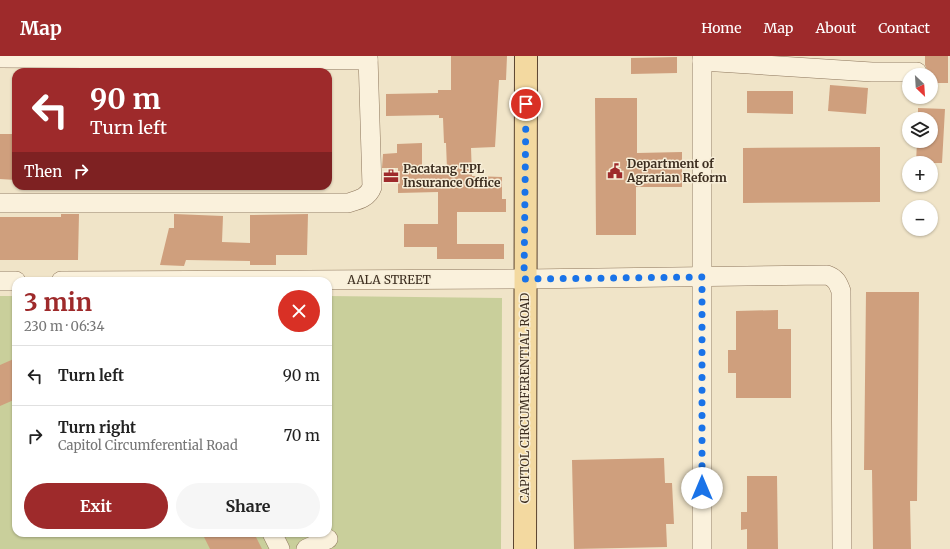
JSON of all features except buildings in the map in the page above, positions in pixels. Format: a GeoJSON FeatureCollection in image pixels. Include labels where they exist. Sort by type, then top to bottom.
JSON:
{"type":"FeatureCollection","features":[{"type":"Feature","properties":{"kind":"main road","name":"CAPITOL CIRCUMFERENTIAL ROAD"},"geometry":{"type":"LineString","coordinates":[[525,549],[524,279],[526,56]]}},
{"type":"Feature","properties":{"kind":"street"},"geometry":{"type":"LineString","coordinates":[[0,58],[368,58],[372,187],[370,192],[365,197],[348,203],[0,203]]}},
{"type":"Feature","properties":{"kind":"street"},"geometry":{"type":"LineString","coordinates":[[702,549],[702,59],[872,64],[902,69]]}},
{"type":"Feature","properties":{"kind":"street","name":"AALA STREET"},"geometry":{"type":"LineString","coordinates":[[332,280],[827,275],[834,278],[838,283],[840,291],[842,549]]}},
{"type":"Feature","properties":{"kind":"street"},"geometry":{"type":"LineString","coordinates":[[0,281],[12,281]]}},
{"type":"Feature","properties":{"kind":"street"},"geometry":{"type":"LineString","coordinates":[[274,537],[280,549]]}},
{"type":"Feature","properties":{"kind":"street"},"geometry":{"type":"LineString","coordinates":[[306,549],[329,540]]}},
{"type":"Feature","properties":{"kind":"green space"},"geometry":{"type":"Polygon","coordinates":[[[0,296],[12,296],[12,537],[332,537],[332,296],[502,298],[501,549],[0,549],[0,296]]]}},
{"type":"Feature","properties":{"kind":"place","name":"Department of Agrarian Reform"},"geometry":{"type":"Point","coordinates":[615,171]}},
{"type":"Feature","properties":{"kind":"place","name":"Pacatang TPL Insurance Office"},"geometry":{"type":"Point","coordinates":[391,176]}},
{"type":"Feature","properties":{"kind":"route"},"geometry":{"type":"LineString","coordinates":[[526,104],[524,279],[702,277],[702,488]]}}]}
